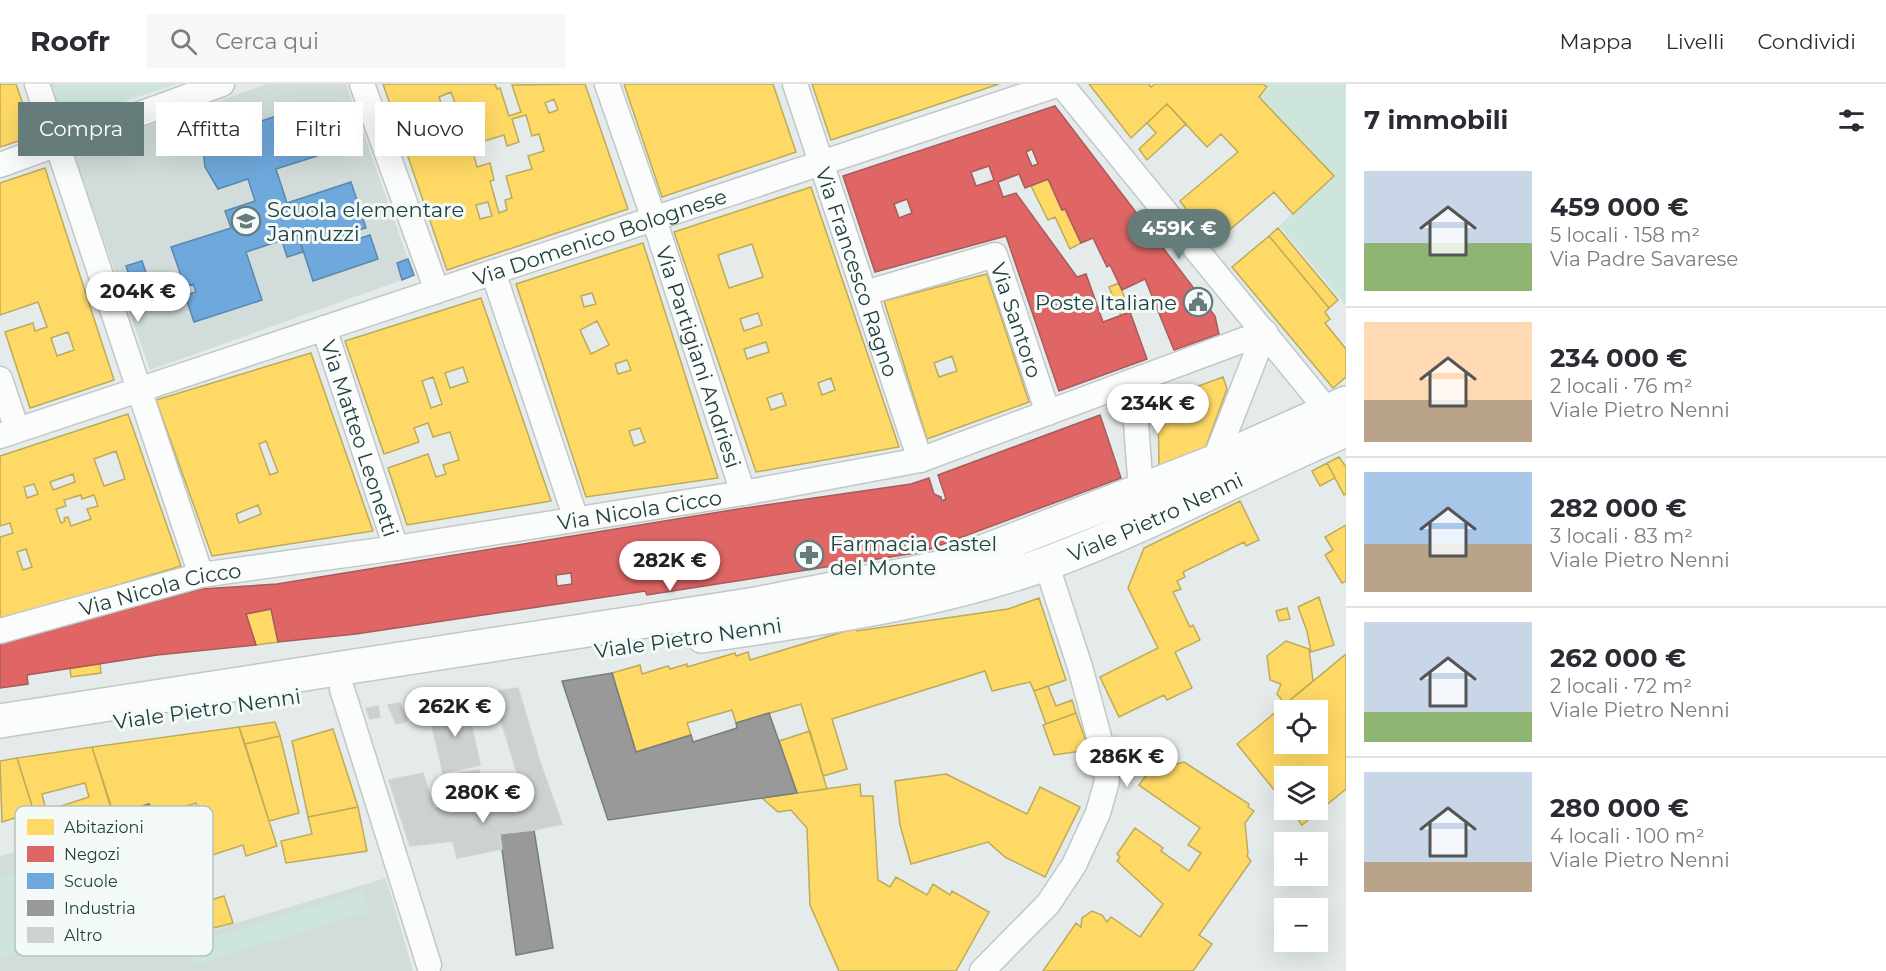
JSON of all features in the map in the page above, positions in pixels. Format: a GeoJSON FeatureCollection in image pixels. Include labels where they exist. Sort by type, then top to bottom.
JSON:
{"type":"FeatureCollection","features":[{"type":"Feature","properties":{"kind":"main road","name":"Viale Pietro Nenni"},"geometry":{"type":"LineString","coordinates":[[0,720],[756,604],[944,567],[1214,462],[1341,418]]}},
{"type":"Feature","properties":{"kind":"main road","name":"Viale Pietro Nenni"},"geometry":{"type":"LineString","coordinates":[[0,740],[789,623],[939,595],[1046,563],[1130,530],[1341,418]]}},
{"type":"Feature","properties":{"kind":"street"},"geometry":{"type":"LineString","coordinates":[[37,84],[43,102]]}},
{"type":"Feature","properties":{"kind":"street"},"geometry":{"type":"LineString","coordinates":[[144,113],[222,84]]}},
{"type":"Feature","properties":{"kind":"street"},"geometry":{"type":"LineString","coordinates":[[362,84],[437,291]]}},
{"type":"Feature","properties":{"kind":"street","name":"Via Partigiani Andriesi"},"geometry":{"type":"LineString","coordinates":[[607,84],[654,219],[743,493]]}},
{"type":"Feature","properties":{"kind":"street","name":"Via Francesco Ragno"},"geometry":{"type":"LineString","coordinates":[[795,84],[920,460]]}},
{"type":"Feature","properties":{"kind":"street"},"geometry":{"type":"LineString","coordinates":[[1060,84],[1265,332],[1341,418]]}},
{"type":"Feature","properties":{"kind":"street","name":"Via Domenico Bolognese"},"geometry":{"type":"LineString","coordinates":[[9,433],[1060,84]]}},
{"type":"Feature","properties":{"kind":"street"},"geometry":{"type":"LineString","coordinates":[[0,165],[26,156]]}},
{"type":"Feature","properties":{"kind":"street"},"geometry":{"type":"LineString","coordinates":[[61,156],[201,575]]}},
{"type":"Feature","properties":{"kind":"street","name":"Via Santoro"},"geometry":{"type":"LineString","coordinates":[[865,293],[995,255],[1048,413]]}},
{"type":"Feature","properties":{"kind":"street"},"geometry":{"type":"LineString","coordinates":[[493,272],[576,519]]}},
{"type":"Feature","properties":{"kind":"street","name":"Via Matteo Leonetti"},"geometry":{"type":"LineString","coordinates":[[324,328],[396,548]]}},
{"type":"Feature","properties":{"kind":"street"},"geometry":{"type":"LineString","coordinates":[[1214,462],[1265,332]]}},
{"type":"Feature","properties":{"kind":"street","name":"Via Nicola Cicco"},"geometry":{"type":"LineString","coordinates":[[0,631],[201,575],[396,548],[743,493],[920,460],[1265,332]]}},
{"type":"Feature","properties":{"kind":"street"},"geometry":{"type":"LineString","coordinates":[[0,379],[9,433]]}},
{"type":"Feature","properties":{"kind":"street"},"geometry":{"type":"LineString","coordinates":[[1133,381],[1141,491]]}},
{"type":"Feature","properties":{"kind":"street"},"geometry":{"type":"LineString","coordinates":[[982,971],[1048,904],[1055,894],[1074,865],[1098,813],[1107,781],[1102,748],[1080,667],[1046,563]]}},
{"type":"Feature","properties":{"kind":"street"},"geometry":{"type":"LineString","coordinates":[[342,689],[429,965]]}},
{"type":"Feature","properties":{"kind":"shaded area","name":"Scuola elementare Jannuzzi"},"geometry":{"type":"Polygon","coordinates":[[[267,84],[346,84],[352,102],[274,102],[274,156],[363,156],[363,132],[408,259],[397,263],[402,280],[150,370],[74,156],[144,156],[144,128],[156,123],[156,156],[262,156],[262,102],[216,102],[267,84]]]}},
{"type":"Feature","properties":{"kind":"shaded area"},"geometry":{"type":"Polygon","coordinates":[[[15,852],[15,956],[213,956],[213,930],[386,878],[413,971],[0,971],[0,856],[15,852]]]}},
{"type":"Feature","properties":{"kind":"green space"},"geometry":{"type":"Polygon","coordinates":[[[50,84],[176,84],[122,102],[56,102],[50,84]]]}},
{"type":"Feature","properties":{"kind":"green space"},"geometry":{"type":"Polygon","coordinates":[[[1265,84],[1346,84],[1346,305],[1279,226],[1333,175],[1260,97],[1269,88],[1265,84]]]}},
{"type":"Feature","properties":{"kind":"green space"},"geometry":{"type":"Polygon","coordinates":[[[15,874],[15,955],[0,959],[0,879],[15,874]]]}},
{"type":"Feature","properties":{"kind":"green space"},"geometry":{"type":"Polygon","coordinates":[[[362,891],[369,912],[195,965],[192,956],[213,956],[213,938],[362,891]]]}},
{"type":"Feature","properties":{"kind":"building: Abitazioni"},"geometry":{"type":"Polygon","coordinates":[[[0,84],[16,84],[22,102],[18,102],[18,141],[0,147],[0,84]]]}},
{"type":"Feature","properties":{"kind":"building: Abitazioni"},"geometry":{"type":"Polygon","coordinates":[[[383,84],[495,84],[497,89],[500,88],[509,116],[521,112],[512,85],[585,84],[628,209],[447,270],[408,156],[474,156],[477,167],[490,163],[494,180],[490,181],[499,213],[507,210],[505,200],[512,198],[506,176],[532,169],[528,156],[544,151],[539,134],[532,136],[526,115],[512,119],[519,142],[507,146],[504,135],[485,141],[485,102],[455,102],[451,92],[439,97],[441,102],[389,102],[383,84]],[[554,99],[545,103],[549,113],[558,110],[554,99]],[[488,202],[476,205],[480,219],[492,216],[488,202]]]}},
{"type":"Feature","properties":{"kind":"building: Abitazioni"},"geometry":{"type":"Polygon","coordinates":[[[624,84],[773,84],[796,152],[662,197],[624,84]]]}},
{"type":"Feature","properties":{"kind":"building: Abitazioni"},"geometry":{"type":"Polygon","coordinates":[[[812,84],[999,84],[831,140],[812,84]]]}},
{"type":"Feature","properties":{"kind":"building: Abitazioni"},"geometry":{"type":"Polygon","coordinates":[[[1089,84],[1149,84],[1151,87],[1155,84],[1263,84],[1267,87],[1259,97],[1334,176],[1293,214],[1274,192],[1213,244],[1180,201],[1238,152],[1221,134],[1207,147],[1167,104],[1131,138],[1089,84]]]}},
{"type":"Feature","properties":{"kind":"building: Abitazioni"},"geometry":{"type":"Polygon","coordinates":[[[1167,104],[1186,124],[1147,160],[1139,149],[1156,133],[1147,123],[1167,104]]]}},
{"type":"Feature","properties":{"kind":"building: Abitazioni"},"geometry":{"type":"Polygon","coordinates":[[[45,168],[114,380],[30,408],[5,332],[33,323],[35,331],[47,327],[38,302],[0,315],[0,183],[45,168]],[[68,332],[51,338],[57,356],[74,350],[68,332]]]}},
{"type":"Feature","properties":{"kind":"building: Abitazioni"},"geometry":{"type":"Polygon","coordinates":[[[1048,179],[1081,243],[1070,249],[1055,217],[1048,220],[1031,186],[1048,179]]]}},
{"type":"Feature","properties":{"kind":"building: Abitazioni"},"geometry":{"type":"Polygon","coordinates":[[[811,187],[899,447],[756,472],[674,232],[811,187]],[[752,244],[718,255],[729,288],[763,277],[752,244]],[[758,313],[740,319],[744,331],[762,325],[758,313]],[[766,342],[744,349],[747,359],[769,352],[766,342]],[[831,378],[818,383],[822,395],[835,390],[831,378]],[[782,393],[767,398],[771,410],[786,405],[782,393]]]}},
{"type":"Feature","properties":{"kind":"building: Abitazioni"},"geometry":{"type":"Polygon","coordinates":[[[1278,228],[1338,300],[1329,308],[1269,236],[1278,228]]]}},
{"type":"Feature","properties":{"kind":"building: Abitazioni"},"geometry":{"type":"Polygon","coordinates":[[[1269,236],[1329,308],[1325,312],[1330,319],[1325,323],[1346,349],[1346,377],[1333,388],[1232,267],[1269,236]]]}},
{"type":"Feature","properties":{"kind":"building: Abitazioni"},"geometry":{"type":"Polygon","coordinates":[[[643,243],[718,478],[586,497],[516,284],[643,243]],[[592,293],[581,296],[584,307],[596,304],[592,293]],[[597,321],[580,330],[591,354],[609,345],[597,321]],[[627,360],[615,364],[618,374],[631,370],[627,360]],[[640,428],[629,431],[634,446],[645,442],[640,428]]]}},
{"type":"Feature","properties":{"kind":"building: Abitazioni"},"geometry":{"type":"Polygon","coordinates":[[[987,274],[1029,402],[927,439],[884,301],[987,274]],[[952,356],[934,363],[939,377],[957,371],[952,356]]]}},
{"type":"Feature","properties":{"kind":"building: Abitazioni"},"geometry":{"type":"Polygon","coordinates":[[[1119,283],[1130,312],[1121,316],[1109,287],[1119,283]]]}},
{"type":"Feature","properties":{"kind":"building: Abitazioni"},"geometry":{"type":"Polygon","coordinates":[[[481,298],[551,501],[407,525],[388,468],[428,454],[436,477],[446,474],[443,465],[459,460],[450,432],[433,437],[428,423],[414,428],[419,442],[384,454],[345,341],[481,298]],[[463,367],[445,373],[450,388],[468,382],[463,367]],[[433,377],[422,381],[431,408],[442,404],[433,377]]]}},
{"type":"Feature","properties":{"kind":"building: Abitazioni"},"geometry":{"type":"Polygon","coordinates":[[[311,353],[373,531],[212,556],[156,400],[311,353]],[[266,441],[259,444],[270,475],[278,472],[266,441]],[[258,505],[236,514],[239,523],[261,514],[258,505]]]}},
{"type":"Feature","properties":{"kind":"building: Abitazioni"},"geometry":{"type":"Polygon","coordinates":[[[1223,377],[1227,389],[1205,449],[1159,467],[1158,401],[1223,377]]]}},
{"type":"Feature","properties":{"kind":"building: Abitazioni"},"geometry":{"type":"Polygon","coordinates":[[[128,414],[181,566],[0,620],[0,537],[13,533],[10,523],[0,526],[0,456],[128,414]],[[116,451],[94,459],[104,486],[125,479],[116,451]],[[73,474],[50,482],[53,490],[75,482],[73,474]],[[34,484],[24,487],[27,498],[38,494],[34,484]],[[81,495],[64,500],[66,506],[56,509],[61,523],[65,521],[64,518],[68,517],[71,526],[91,519],[87,509],[98,506],[94,495],[82,499],[81,495]],[[26,549],[17,552],[23,570],[32,567],[26,549]]]}},
{"type":"Feature","properties":{"kind":"building: Abitazioni"},"geometry":{"type":"Polygon","coordinates":[[[1339,457],[1346,467],[1346,494],[1344,495],[1327,463],[1339,457]]]}},
{"type":"Feature","properties":{"kind":"building: Abitazioni"},"geometry":{"type":"Polygon","coordinates":[[[1327,463],[1335,478],[1320,486],[1312,471],[1327,463]]]}},
{"type":"Feature","properties":{"kind":"building: Abitazioni"},"geometry":{"type":"Polygon","coordinates":[[[1240,501],[1259,540],[1246,546],[1244,542],[1183,572],[1185,577],[1177,581],[1181,589],[1173,592],[1190,627],[1193,625],[1200,640],[1175,652],[1192,688],[1167,700],[1164,695],[1119,717],[1100,677],[1158,648],[1128,588],[1144,548],[1240,501]]]}},
{"type":"Feature","properties":{"kind":"building: Abitazioni"},"geometry":{"type":"Polygon","coordinates":[[[1346,525],[1346,581],[1342,583],[1325,555],[1333,550],[1325,537],[1346,525]]]}},
{"type":"Feature","properties":{"kind":"building: Abitazioni"},"geometry":{"type":"Polygon","coordinates":[[[1319,597],[1334,645],[1311,652],[1307,631],[1298,607],[1319,597]]]}},
{"type":"Feature","properties":{"kind":"building: Abitazioni"},"geometry":{"type":"Polygon","coordinates":[[[1039,598],[1066,680],[1034,691],[1030,682],[992,691],[985,671],[832,719],[847,769],[823,776],[801,704],[736,723],[732,710],[687,723],[691,735],[636,752],[612,673],[640,665],[642,674],[668,666],[670,669],[687,664],[687,667],[735,653],[736,656],[748,652],[750,660],[856,628],[857,631],[1008,609],[1039,598]]]}},
{"type":"Feature","properties":{"kind":"building: Abitazioni"},"geometry":{"type":"Polygon","coordinates":[[[1287,608],[1290,619],[1279,621],[1276,611],[1287,608]]]}},
{"type":"Feature","properties":{"kind":"building: Abitazioni"},"geometry":{"type":"Polygon","coordinates":[[[271,609],[278,642],[256,645],[246,614],[271,609]]]}},
{"type":"Feature","properties":{"kind":"building: Abitazioni"},"geometry":{"type":"Polygon","coordinates":[[[1286,641],[1309,649],[1313,681],[1290,700],[1282,700],[1277,694],[1281,684],[1270,680],[1267,656],[1286,641]]]}},
{"type":"Feature","properties":{"kind":"building: Abitazioni"},"geometry":{"type":"Polygon","coordinates":[[[1346,654],[1346,789],[1328,804],[1328,766],[1274,766],[1274,790],[1237,744],[1274,713],[1274,754],[1328,754],[1328,700],[1290,700],[1346,654]]]}},
{"type":"Feature","properties":{"kind":"building: Abitazioni"},"geometry":{"type":"Polygon","coordinates":[[[100,664],[101,673],[71,677],[70,668],[100,664]]]}},
{"type":"Feature","properties":{"kind":"building: Abitazioni"},"geometry":{"type":"Polygon","coordinates":[[[1048,686],[1056,706],[1072,700],[1076,713],[1046,724],[1034,691],[1048,686]]]}},
{"type":"Feature","properties":{"kind":"building: Abitazioni"},"geometry":{"type":"Polygon","coordinates":[[[1076,713],[1089,750],[1054,755],[1043,725],[1076,713]]]}},
{"type":"Feature","properties":{"kind":"building: Abitazioni"},"geometry":{"type":"Polygon","coordinates":[[[275,722],[280,736],[245,744],[239,727],[275,722]]]}},
{"type":"Feature","properties":{"kind":"building: Abitazioni"},"geometry":{"type":"Polygon","coordinates":[[[239,727],[277,846],[246,856],[243,845],[213,855],[213,806],[197,806],[196,803],[186,806],[150,806],[149,804],[111,806],[92,747],[239,727]]]}},
{"type":"Feature","properties":{"kind":"building: Abitazioni"},"geometry":{"type":"Polygon","coordinates":[[[333,729],[358,807],[308,817],[292,741],[333,729]]]}},
{"type":"Feature","properties":{"kind":"building: Abitazioni"},"geometry":{"type":"Polygon","coordinates":[[[810,731],[827,789],[797,793],[779,741],[810,731]]]}},
{"type":"Feature","properties":{"kind":"building: Abitazioni"},"geometry":{"type":"Polygon","coordinates":[[[280,736],[299,813],[269,821],[245,744],[280,736]]]}},
{"type":"Feature","properties":{"kind":"building: Abitazioni"},"geometry":{"type":"Polygon","coordinates":[[[92,747],[110,806],[61,806],[89,797],[85,783],[42,794],[45,806],[32,806],[17,758],[92,747]]]}},
{"type":"Feature","properties":{"kind":"building: Abitazioni"},"geometry":{"type":"Polygon","coordinates":[[[17,758],[32,806],[15,806],[15,818],[2,822],[0,761],[17,758]]]}},
{"type":"Feature","properties":{"kind":"building: Abitazioni"},"geometry":{"type":"Polygon","coordinates":[[[1184,762],[1249,804],[1248,807],[1254,811],[1245,823],[1247,856],[1251,861],[1199,935],[1212,944],[1193,971],[1043,971],[1076,923],[1081,927],[1082,918],[1092,911],[1102,915],[1107,922],[1111,917],[1140,937],[1163,904],[1117,861],[1120,857],[1117,854],[1135,828],[1189,871],[1201,853],[1188,845],[1200,828],[1139,785],[1148,773],[1154,774],[1158,769],[1184,762]]]}},
{"type":"Feature","properties":{"kind":"building: Abitazioni"},"geometry":{"type":"Polygon","coordinates":[[[946,774],[1027,814],[1040,787],[1080,807],[1045,877],[1005,857],[988,842],[911,864],[900,825],[895,781],[946,774]]]}},
{"type":"Feature","properties":{"kind":"building: Abitazioni"},"geometry":{"type":"Polygon","coordinates":[[[860,784],[861,796],[873,796],[878,880],[890,887],[896,877],[927,895],[933,884],[950,895],[952,891],[989,912],[956,971],[839,971],[810,905],[807,828],[791,810],[778,812],[762,798],[860,784]]]}},
{"type":"Feature","properties":{"kind":"building: Abitazioni"},"geometry":{"type":"Polygon","coordinates":[[[358,807],[367,851],[286,863],[281,841],[312,834],[308,817],[358,807]]]}},
{"type":"Feature","properties":{"kind":"building: Abitazioni"},"geometry":{"type":"Polygon","coordinates":[[[1298,820],[1308,820],[1302,825],[1298,820]]]}},
{"type":"Feature","properties":{"kind":"building: Abitazioni"},"geometry":{"type":"Polygon","coordinates":[[[224,896],[233,923],[213,928],[213,899],[224,896]]]}},
{"type":"Feature","properties":{"kind":"building: Negozi"},"geometry":{"type":"Polygon","coordinates":[[[1055,106],[1215,316],[1219,334],[1174,350],[1145,279],[1122,290],[1110,265],[1107,267],[1093,238],[1081,243],[1048,179],[1025,188],[1019,174],[998,182],[1003,197],[1016,193],[1077,277],[1086,274],[1103,322],[1130,312],[1147,359],[1059,391],[1006,236],[875,272],[843,176],[1055,106]],[[1032,149],[1026,152],[1032,166],[1038,164],[1032,149]],[[989,166],[971,172],[976,186],[994,180],[989,166]],[[907,199],[894,204],[899,218],[912,213],[907,199]]]}},
{"type":"Feature","properties":{"kind":"building: Negozi"},"geometry":{"type":"Polygon","coordinates":[[[1100,415],[1121,478],[922,552],[647,595],[645,591],[356,634],[278,642],[271,609],[246,614],[256,645],[157,655],[27,675],[28,684],[0,688],[0,644],[201,589],[277,584],[738,509],[911,484],[929,478],[934,494],[941,497],[942,501],[946,499],[938,475],[1100,415]],[[571,573],[556,575],[557,586],[572,584],[571,573]]]}},
{"type":"Feature","properties":{"kind":"building: Scuole"},"geometry":{"type":"Polygon","coordinates":[[[274,117],[274,156],[317,156],[276,169],[287,203],[351,182],[366,228],[355,231],[358,239],[370,235],[378,259],[313,281],[298,235],[246,252],[262,300],[194,322],[185,295],[196,292],[193,284],[185,287],[171,247],[231,228],[225,211],[255,201],[248,179],[218,189],[205,167],[204,156],[262,156],[262,121],[274,117]]]}},
{"type":"Feature","properties":{"kind":"building: Scuole"},"geometry":{"type":"Polygon","coordinates":[[[298,235],[303,252],[287,257],[282,241],[298,235]]]}},
{"type":"Feature","properties":{"kind":"building: Scuole"},"geometry":{"type":"Polygon","coordinates":[[[408,259],[414,275],[402,280],[397,263],[408,259]]]}},
{"type":"Feature","properties":{"kind":"building: Scuole"},"geometry":{"type":"Polygon","coordinates":[[[142,261],[151,287],[135,292],[126,266],[142,261]]]}},
{"type":"Feature","properties":{"kind":"building: Industria"},"geometry":{"type":"Polygon","coordinates":[[[612,673],[636,752],[691,735],[693,742],[737,728],[736,723],[769,713],[797,793],[608,820],[562,681],[612,673]]]}},
{"type":"Feature","properties":{"kind":"building: Industria"},"geometry":{"type":"Polygon","coordinates":[[[534,830],[553,948],[516,955],[500,834],[534,830]]]}},
{"type":"Feature","properties":{"kind":"building: Altro"},"geometry":{"type":"Polygon","coordinates":[[[518,688],[540,762],[516,769],[492,692],[518,688]]]}},
{"type":"Feature","properties":{"kind":"building: Altro"},"geometry":{"type":"Polygon","coordinates":[[[400,703],[407,721],[396,724],[388,705],[400,703]]]}},
{"type":"Feature","properties":{"kind":"building: Altro"},"geometry":{"type":"Polygon","coordinates":[[[467,704],[480,765],[443,773],[429,712],[467,704]]]}},
{"type":"Feature","properties":{"kind":"building: Altro"},"geometry":{"type":"Polygon","coordinates":[[[378,706],[380,717],[370,719],[366,708],[378,706]]]}},
{"type":"Feature","properties":{"kind":"building: Altro"},"geometry":{"type":"Polygon","coordinates":[[[540,762],[562,824],[534,830],[516,769],[540,762]]]}},
{"type":"Feature","properties":{"kind":"building: Altro"},"geometry":{"type":"Polygon","coordinates":[[[479,770],[481,782],[461,786],[459,773],[479,770]]]}},
{"type":"Feature","properties":{"kind":"building: Altro"},"geometry":{"type":"Polygon","coordinates":[[[423,773],[444,842],[410,846],[389,780],[423,773]]]}},
{"type":"Feature","properties":{"kind":"building: Altro"},"geometry":{"type":"Polygon","coordinates":[[[522,794],[534,830],[500,834],[502,849],[457,858],[453,841],[444,842],[435,808],[522,794]]]}},
{"type":"Feature","properties":{"kind":"place","name":"Scuola elementare Jannuzzi"},"geometry":{"type":"Point","coordinates":[246,221]}},
{"type":"Feature","properties":{"kind":"place","name":"Poste Italiane"},"geometry":{"type":"Point","coordinates":[1198,302]}},
{"type":"Feature","properties":{"kind":"place","name":"Farmacia Castel del Monte"},"geometry":{"type":"Point","coordinates":[809,555]}}]}
